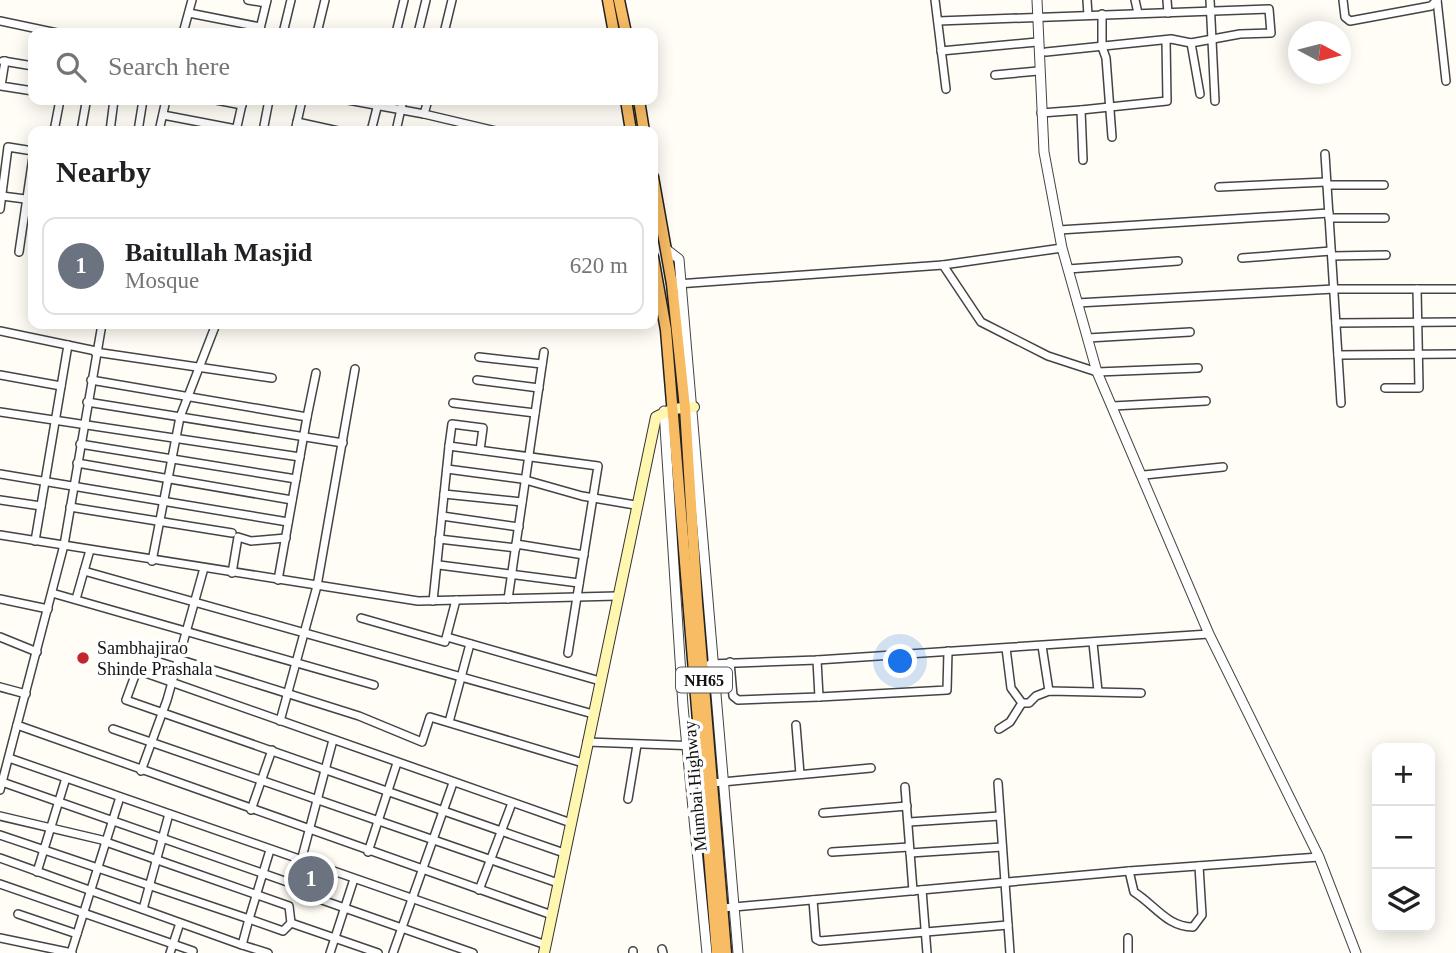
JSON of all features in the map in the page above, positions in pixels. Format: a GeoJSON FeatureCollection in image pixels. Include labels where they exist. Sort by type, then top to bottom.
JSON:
{"type":"FeatureCollection","features":[{"type":"Feature","properties":{"kind":"highway"},"geometry":{"type":"LineString","coordinates":[[608,0],[613,28]]}},
{"type":"Feature","properties":{"kind":"highway"},"geometry":{"type":"LineString","coordinates":[[619,0],[625,28]]}},
{"type":"Feature","properties":{"kind":"highway"},"geometry":{"type":"LineString","coordinates":[[627,105],[631,126]]}},
{"type":"Feature","properties":{"kind":"highway"},"geometry":{"type":"LineString","coordinates":[[640,105],[643,126]]}},
{"type":"Feature","properties":{"kind":"highway","name":"NH65"},"geometry":{"type":"LineString","coordinates":[[658,205],[666,249],[677,284],[689,407]]}},
{"type":"Feature","properties":{"kind":"highway","name":"NH65"},"geometry":{"type":"LineString","coordinates":[[658,285],[666,330],[671,387],[669,410]]}},
{"type":"Feature","properties":{"kind":"highway","name":"Mumbai Highway"},"geometry":{"type":"LineString","coordinates":[[689,407],[702,664],[712,783],[728,908],[726,953]]}},
{"type":"Feature","properties":{"kind":"highway","name":"Mumbai Highway"},"geometry":{"type":"LineString","coordinates":[[669,410],[675,433],[693,747],[717,953]]}},
{"type":"Feature","properties":{"kind":"main road"},"geometry":{"type":"LineString","coordinates":[[545,949],[635,505],[656,417],[669,410],[689,407]]}},
{"type":"Feature","properties":{"kind":"street"},"geometry":{"type":"LineString","coordinates":[[184,28],[192,0]]}},
{"type":"Feature","properties":{"kind":"street"},"geometry":{"type":"LineString","coordinates":[[248,0],[266,2],[260,28]]}},
{"type":"Feature","properties":{"kind":"street"},"geometry":{"type":"LineString","coordinates":[[284,28],[291,0]]}},
{"type":"Feature","properties":{"kind":"street"},"geometry":{"type":"LineString","coordinates":[[318,28],[325,0]]}},
{"type":"Feature","properties":{"kind":"street"},"geometry":{"type":"LineString","coordinates":[[397,28],[404,0]]}},
{"type":"Feature","properties":{"kind":"street"},"geometry":{"type":"LineString","coordinates":[[419,28],[426,0]]}},
{"type":"Feature","properties":{"kind":"street"},"geometry":{"type":"LineString","coordinates":[[445,28],[452,0]]}},
{"type":"Feature","properties":{"kind":"street"},"geometry":{"type":"LineString","coordinates":[[935,0],[946,89]]}},
{"type":"Feature","properties":{"kind":"street"},"geometry":{"type":"LineString","coordinates":[[1037,0],[1038,71],[1044,152],[1062,248],[1097,372],[1144,475],[1209,634],[1319,857],[1356,953]]}},
{"type":"Feature","properties":{"kind":"street"},"geometry":{"type":"LineString","coordinates":[[1087,0],[1088,15]]}},
{"type":"Feature","properties":{"kind":"street"},"geometry":{"type":"LineString","coordinates":[[1135,0],[1138,13]]}},
{"type":"Feature","properties":{"kind":"street"},"geometry":{"type":"LineString","coordinates":[[1167,0],[1168,13]]}},
{"type":"Feature","properties":{"kind":"street"},"geometry":{"type":"LineString","coordinates":[[1209,0],[1215,101]]}},
{"type":"Feature","properties":{"kind":"street"},"geometry":{"type":"LineString","coordinates":[[1238,0],[1239,10]]}},
{"type":"Feature","properties":{"kind":"street"},"geometry":{"type":"LineString","coordinates":[[1343,0],[1345,16],[1350,21],[1431,6],[1437,0]]}},
{"type":"Feature","properties":{"kind":"street"},"geometry":{"type":"LineString","coordinates":[[1437,0],[1446,81]]}},
{"type":"Feature","properties":{"kind":"street"},"geometry":{"type":"LineString","coordinates":[[938,21],[1269,9],[1270,33],[1212,38],[1191,43],[1166,40],[1046,52]]}},
{"type":"Feature","properties":{"kind":"street"},"geometry":{"type":"LineString","coordinates":[[188,13],[252,28]]}},
{"type":"Feature","properties":{"kind":"street"},"geometry":{"type":"LineString","coordinates":[[1102,15],[1102,47],[1106,58],[1112,138]]}},
{"type":"Feature","properties":{"kind":"street"},"geometry":{"type":"LineString","coordinates":[[0,21],[33,28]]}},
{"type":"Feature","properties":{"kind":"street"},"geometry":{"type":"LineString","coordinates":[[1041,113],[1167,101],[1166,40]]}},
{"type":"Feature","properties":{"kind":"street"},"geometry":{"type":"LineString","coordinates":[[942,51],[1037,42]]}},
{"type":"Feature","properties":{"kind":"street"},"geometry":{"type":"LineString","coordinates":[[1191,43],[1200,94]]}},
{"type":"Feature","properties":{"kind":"street"},"geometry":{"type":"LineString","coordinates":[[28,65],[2,61],[1,86],[28,90]]}},
{"type":"Feature","properties":{"kind":"street"},"geometry":{"type":"LineString","coordinates":[[995,75],[1038,71]]}},
{"type":"Feature","properties":{"kind":"street"},"geometry":{"type":"LineString","coordinates":[[55,126],[59,105]]}},
{"type":"Feature","properties":{"kind":"street"},"geometry":{"type":"LineString","coordinates":[[82,126],[86,105]]}},
{"type":"Feature","properties":{"kind":"street"},"geometry":{"type":"LineString","coordinates":[[111,126],[113,105]]}},
{"type":"Feature","properties":{"kind":"street"},"geometry":{"type":"LineString","coordinates":[[139,126],[142,105]]}},
{"type":"Feature","properties":{"kind":"street"},"geometry":{"type":"LineString","coordinates":[[160,126],[165,105]]}},
{"type":"Feature","properties":{"kind":"street"},"geometry":{"type":"LineString","coordinates":[[237,126],[242,105]]}},
{"type":"Feature","properties":{"kind":"street"},"geometry":{"type":"LineString","coordinates":[[264,126],[268,105]]}},
{"type":"Feature","properties":{"kind":"street"},"geometry":{"type":"LineString","coordinates":[[296,126],[301,105]]}},
{"type":"Feature","properties":{"kind":"street"},"geometry":{"type":"LineString","coordinates":[[373,126],[378,105]]}},
{"type":"Feature","properties":{"kind":"street"},"geometry":{"type":"LineString","coordinates":[[385,105],[475,126]]}},
{"type":"Feature","properties":{"kind":"street"},"geometry":{"type":"LineString","coordinates":[[397,126],[402,105]]}},
{"type":"Feature","properties":{"kind":"street"},"geometry":{"type":"LineString","coordinates":[[424,114],[427,105]]}},
{"type":"Feature","properties":{"kind":"street"},"geometry":{"type":"LineString","coordinates":[[1081,110],[1083,160]]}},
{"type":"Feature","properties":{"kind":"street"},"geometry":{"type":"LineString","coordinates":[[163,115],[217,126]]}},
{"type":"Feature","properties":{"kind":"street"},"geometry":{"type":"LineString","coordinates":[[297,122],[315,126]]}},
{"type":"Feature","properties":{"kind":"street"},"geometry":{"type":"LineString","coordinates":[[0,209],[8,147],[28,150]]}},
{"type":"Feature","properties":{"kind":"street"},"geometry":{"type":"LineString","coordinates":[[1325,154],[1341,403]]}},
{"type":"Feature","properties":{"kind":"street"},"geometry":{"type":"LineString","coordinates":[[1219,187],[1327,183],[1384,186]]}},
{"type":"Feature","properties":{"kind":"street"},"geometry":{"type":"LineString","coordinates":[[2,196],[28,200]]}},
{"type":"Feature","properties":{"kind":"street"},"geometry":{"type":"LineString","coordinates":[[19,253],[28,210]]}},
{"type":"Feature","properties":{"kind":"street"},"geometry":{"type":"LineString","coordinates":[[1059,230],[1329,215],[1385,218]]}},
{"type":"Feature","properties":{"kind":"street"},"geometry":{"type":"LineString","coordinates":[[677,284],[943,265],[1062,248]]}},
{"type":"Feature","properties":{"kind":"street"},"geometry":{"type":"LineString","coordinates":[[1242,258],[1331,253],[1386,255]]}},
{"type":"Feature","properties":{"kind":"street"},"geometry":{"type":"LineString","coordinates":[[1068,269],[1178,261]]}},
{"type":"Feature","properties":{"kind":"street"},"geometry":{"type":"LineString","coordinates":[[943,265],[981,322],[1048,356],[1097,372],[1198,368]]}},
{"type":"Feature","properties":{"kind":"street"},"geometry":{"type":"LineString","coordinates":[[1077,303],[1334,289],[1456,289]]}},
{"type":"Feature","properties":{"kind":"street"},"geometry":{"type":"LineString","coordinates":[[1385,388],[1419,388],[1417,289]]}},
{"type":"Feature","properties":{"kind":"street"},"geometry":{"type":"LineString","coordinates":[[1336,323],[1456,322]]}},
{"type":"Feature","properties":{"kind":"street"},"geometry":{"type":"LineString","coordinates":[[101,329],[64,545],[26,694],[5,761],[1,786],[59,801],[296,885]]}},
{"type":"Feature","properties":{"kind":"street"},"geometry":{"type":"LineString","coordinates":[[152,561],[180,417],[214,329]]}},
{"type":"Feature","properties":{"kind":"street"},"geometry":{"type":"LineString","coordinates":[[0,331],[96,352],[272,378]]}},
{"type":"Feature","properties":{"kind":"street"},"geometry":{"type":"LineString","coordinates":[[1087,338],[1190,332]]}},
{"type":"Feature","properties":{"kind":"street"},"geometry":{"type":"LineString","coordinates":[[35,541],[68,345]]}},
{"type":"Feature","properties":{"kind":"street"},"geometry":{"type":"LineString","coordinates":[[509,599],[544,352]]}},
{"type":"Feature","properties":{"kind":"street"},"geometry":{"type":"LineString","coordinates":[[1338,355],[1456,354]]}},
{"type":"Feature","properties":{"kind":"street"},"geometry":{"type":"LineString","coordinates":[[479,357],[542,364]]}},
{"type":"Feature","properties":{"kind":"street"},"geometry":{"type":"LineString","coordinates":[[280,720],[317,586],[355,369]]}},
{"type":"Feature","properties":{"kind":"street"},"geometry":{"type":"LineString","coordinates":[[278,580],[316,373]]}},
{"type":"Feature","properties":{"kind":"street"},"geometry":{"type":"LineString","coordinates":[[0,375],[61,386]]}},
{"type":"Feature","properties":{"kind":"street"},"geometry":{"type":"LineString","coordinates":[[91,380],[307,417]]}},
{"type":"Feature","properties":{"kind":"street"},"geometry":{"type":"LineString","coordinates":[[477,380],[539,388]]}},
{"type":"Feature","properties":{"kind":"street"},"geometry":{"type":"LineString","coordinates":[[1113,406],[1206,401]]}},
{"type":"Feature","properties":{"kind":"street"},"geometry":{"type":"LineString","coordinates":[[87,402],[343,443]]}},
{"type":"Feature","properties":{"kind":"street"},"geometry":{"type":"LineString","coordinates":[[453,403],[535,413]]}},
{"type":"Feature","properties":{"kind":"street"},"geometry":{"type":"LineString","coordinates":[[689,407],[725,781],[728,908],[738,953]]}},
{"type":"Feature","properties":{"kind":"street"},"geometry":{"type":"LineString","coordinates":[[669,410],[706,953]]}},
{"type":"Feature","properties":{"kind":"street"},"geometry":{"type":"LineString","coordinates":[[0,412],[300,457]]}},
{"type":"Feature","properties":{"kind":"street"},"geometry":{"type":"LineString","coordinates":[[433,601],[439,565],[439,539],[452,424],[483,428],[480,450]]}},
{"type":"Feature","properties":{"kind":"street"},"geometry":{"type":"LineString","coordinates":[[80,444],[296,479]]}},
{"type":"Feature","properties":{"kind":"street"},"geometry":{"type":"LineString","coordinates":[[449,446],[598,466],[568,653]]}},
{"type":"Feature","properties":{"kind":"street"},"geometry":{"type":"LineString","coordinates":[[77,463],[292,500]]}},
{"type":"Feature","properties":{"kind":"street"},"geometry":{"type":"LineString","coordinates":[[1144,475],[1223,467]]}},
{"type":"Feature","properties":{"kind":"street"},"geometry":{"type":"LineString","coordinates":[[447,469],[525,481],[593,498],[635,505]]}},
{"type":"Feature","properties":{"kind":"street"},"geometry":{"type":"LineString","coordinates":[[0,474],[288,522]]}},
{"type":"Feature","properties":{"kind":"street"},"geometry":{"type":"LineString","coordinates":[[444,494],[522,502]]}},
{"type":"Feature","properties":{"kind":"street"},"geometry":{"type":"LineString","coordinates":[[0,500],[41,506]]}},
{"type":"Feature","properties":{"kind":"street"},"geometry":{"type":"LineString","coordinates":[[70,507],[232,533]]}},
{"type":"Feature","properties":{"kind":"street"},"geometry":{"type":"LineString","coordinates":[[442,516],[519,527]]}},
{"type":"Feature","properties":{"kind":"street"},"geometry":{"type":"LineString","coordinates":[[0,535],[152,561],[433,601],[617,596]]}},
{"type":"Feature","properties":{"kind":"street"},"geometry":{"type":"LineString","coordinates":[[232,573],[238,537],[251,541],[285,538]]}},
{"type":"Feature","properties":{"kind":"street"},"geometry":{"type":"LineString","coordinates":[[439,539],[584,555]]}},
{"type":"Feature","properties":{"kind":"street"},"geometry":{"type":"LineString","coordinates":[[76,599],[90,550]]}},
{"type":"Feature","properties":{"kind":"street"},"geometry":{"type":"LineString","coordinates":[[439,565],[579,583]]}},
{"type":"Feature","properties":{"kind":"street"},"geometry":{"type":"LineString","coordinates":[[141,771],[173,682],[204,568]]}},
{"type":"Feature","properties":{"kind":"street"},"geometry":{"type":"LineString","coordinates":[[84,571],[593,714]]}},
{"type":"Feature","properties":{"kind":"street"},"geometry":{"type":"LineString","coordinates":[[52,593],[374,685]]}},
{"type":"Feature","properties":{"kind":"street"},"geometry":{"type":"LineString","coordinates":[[0,599],[48,609]]}},
{"type":"Feature","properties":{"kind":"street"},"geometry":{"type":"LineString","coordinates":[[361,618],[445,642],[456,600]]}},
{"type":"Feature","properties":{"kind":"street"},"geometry":{"type":"LineString","coordinates":[[702,664],[817,660],[1209,634]]}},
{"type":"Feature","properties":{"kind":"street"},"geometry":{"type":"LineString","coordinates":[[0,637],[37,652]]}},
{"type":"Feature","properties":{"kind":"street"},"geometry":{"type":"LineString","coordinates":[[447,637],[600,681]]}},
{"type":"Feature","properties":{"kind":"street"},"geometry":{"type":"LineString","coordinates":[[449,722],[470,643]]}},
{"type":"Feature","properties":{"kind":"street"},"geometry":{"type":"LineString","coordinates":[[1093,643],[1098,691]]}},
{"type":"Feature","properties":{"kind":"street"},"geometry":{"type":"LineString","coordinates":[[1042,646],[1048,691]]}},
{"type":"Feature","properties":{"kind":"street"},"geometry":{"type":"LineString","coordinates":[[1006,648],[1011,688],[1022,703]]}},
{"type":"Feature","properties":{"kind":"street"},"geometry":{"type":"LineString","coordinates":[[730,663],[733,696],[738,700],[947,690],[947,651]]}},
{"type":"Feature","properties":{"kind":"street"},"geometry":{"type":"LineString","coordinates":[[162,654],[359,716],[422,742],[430,717],[583,763]]}},
{"type":"Feature","properties":{"kind":"street"},"geometry":{"type":"LineString","coordinates":[[817,660],[819,697]]}},
{"type":"Feature","properties":{"kind":"street"},"geometry":{"type":"LineString","coordinates":[[564,852],[126,700],[137,670],[570,823]]}},
{"type":"Feature","properties":{"kind":"street"},"geometry":{"type":"LineString","coordinates":[[0,687],[26,694]]}},
{"type":"Feature","properties":{"kind":"street"},"geometry":{"type":"LineString","coordinates":[[1022,703],[1029,703],[1036,696],[1048,691],[1141,692]]}},
{"type":"Feature","properties":{"kind":"street"},"geometry":{"type":"LineString","coordinates":[[999,729],[1010,722],[1022,703]]}},
{"type":"Feature","properties":{"kind":"street"},"geometry":{"type":"LineString","coordinates":[[17,725],[368,852],[552,915]]}},
{"type":"Feature","properties":{"kind":"street"},"geometry":{"type":"LineString","coordinates":[[796,725],[800,774]]}},
{"type":"Feature","properties":{"kind":"street"},"geometry":{"type":"LineString","coordinates":[[113,729],[433,842],[558,883]]}},
{"type":"Feature","properties":{"kind":"street"},"geometry":{"type":"LineString","coordinates":[[301,861],[333,740]]}},
{"type":"Feature","properties":{"kind":"street"},"geometry":{"type":"LineString","coordinates":[[587,742],[693,747]]}},
{"type":"Feature","properties":{"kind":"street"},"geometry":{"type":"LineString","coordinates":[[628,799],[637,745]]}},
{"type":"Feature","properties":{"kind":"street"},"geometry":{"type":"LineString","coordinates":[[251,810],[272,750]]}},
{"type":"Feature","properties":{"kind":"street"},"geometry":{"type":"LineString","coordinates":[[5,761],[66,778],[412,899],[545,949]]}},
{"type":"Feature","properties":{"kind":"street"},"geometry":{"type":"LineString","coordinates":[[368,852],[397,763]]}},
{"type":"Feature","properties":{"kind":"street"},"geometry":{"type":"LineString","coordinates":[[712,783],[871,768]]}},
{"type":"Feature","properties":{"kind":"street"},"geometry":{"type":"LineString","coordinates":[[37,872],[66,778]]}},
{"type":"Feature","properties":{"kind":"street"},"geometry":{"type":"LineString","coordinates":[[393,953],[453,783]]}},
{"type":"Feature","properties":{"kind":"street"},"geometry":{"type":"LineString","coordinates":[[998,783],[1010,953]]}},
{"type":"Feature","properties":{"kind":"street"},"geometry":{"type":"LineString","coordinates":[[905,787],[909,850],[927,953]]}},
{"type":"Feature","properties":{"kind":"street"},"geometry":{"type":"LineString","coordinates":[[0,938],[36,949],[71,953],[120,797]]}},
{"type":"Feature","properties":{"kind":"street"},"geometry":{"type":"LineString","coordinates":[[479,890],[512,803]]}},
{"type":"Feature","properties":{"kind":"street"},"geometry":{"type":"LineString","coordinates":[[823,813],[907,806]]}},
{"type":"Feature","properties":{"kind":"street"},"geometry":{"type":"LineString","coordinates":[[143,909],[169,814]]}},
{"type":"Feature","properties":{"kind":"street"},"geometry":{"type":"LineString","coordinates":[[0,816],[106,842],[257,894],[289,906],[291,923]]}},
{"type":"Feature","properties":{"kind":"street"},"geometry":{"type":"LineString","coordinates":[[909,822],[1000,816]]}},
{"type":"Feature","properties":{"kind":"street"},"geometry":{"type":"LineString","coordinates":[[0,835],[283,931],[291,923]]}},
{"type":"Feature","properties":{"kind":"street"},"geometry":{"type":"LineString","coordinates":[[832,852],[1002,847]]}},
{"type":"Feature","properties":{"kind":"street"},"geometry":{"type":"LineString","coordinates":[[242,944],[270,850]]}},
{"type":"Feature","properties":{"kind":"street"},"geometry":{"type":"LineString","coordinates":[[728,908],[1129,871],[1319,857]]}},
{"type":"Feature","properties":{"kind":"street"},"geometry":{"type":"LineString","coordinates":[[0,858],[268,953]]}},
{"type":"Feature","properties":{"kind":"street"},"geometry":{"type":"LineString","coordinates":[[1129,871],[1134,892],[1147,899],[1166,920],[1192,927],[1202,915],[1199,866]]}},
{"type":"Feature","properties":{"kind":"street"},"geometry":{"type":"LineString","coordinates":[[330,953],[354,879]]}},
{"type":"Feature","properties":{"kind":"street"},"geometry":{"type":"LineString","coordinates":[[0,884],[193,951]]}},
{"type":"Feature","properties":{"kind":"street"},"geometry":{"type":"LineString","coordinates":[[302,893],[458,951],[473,953]]}},
{"type":"Feature","properties":{"kind":"street"},"geometry":{"type":"LineString","coordinates":[[813,900],[816,939],[820,941],[1008,925]]}},
{"type":"Feature","properties":{"kind":"street"},"geometry":{"type":"LineString","coordinates":[[18,914],[76,934]]}},
{"type":"Feature","properties":{"kind":"street"},"geometry":{"type":"LineString","coordinates":[[170,953],[180,922]]}},
{"type":"Feature","properties":{"kind":"street"},"geometry":{"type":"LineString","coordinates":[[291,923],[378,953]]}},
{"type":"Feature","properties":{"kind":"street"},"geometry":{"type":"LineString","coordinates":[[1128,938],[1128,953]]}},
{"type":"Feature","properties":{"kind":"place","name":"Sambhajirao Shinde Prashala"},"geometry":{"type":"Point","coordinates":[83,658]}},
{"type":"Feature","properties":{"kind":"place","name":"Baitullah Masjid"},"geometry":{"type":"Point","coordinates":[311,879]}}]}
